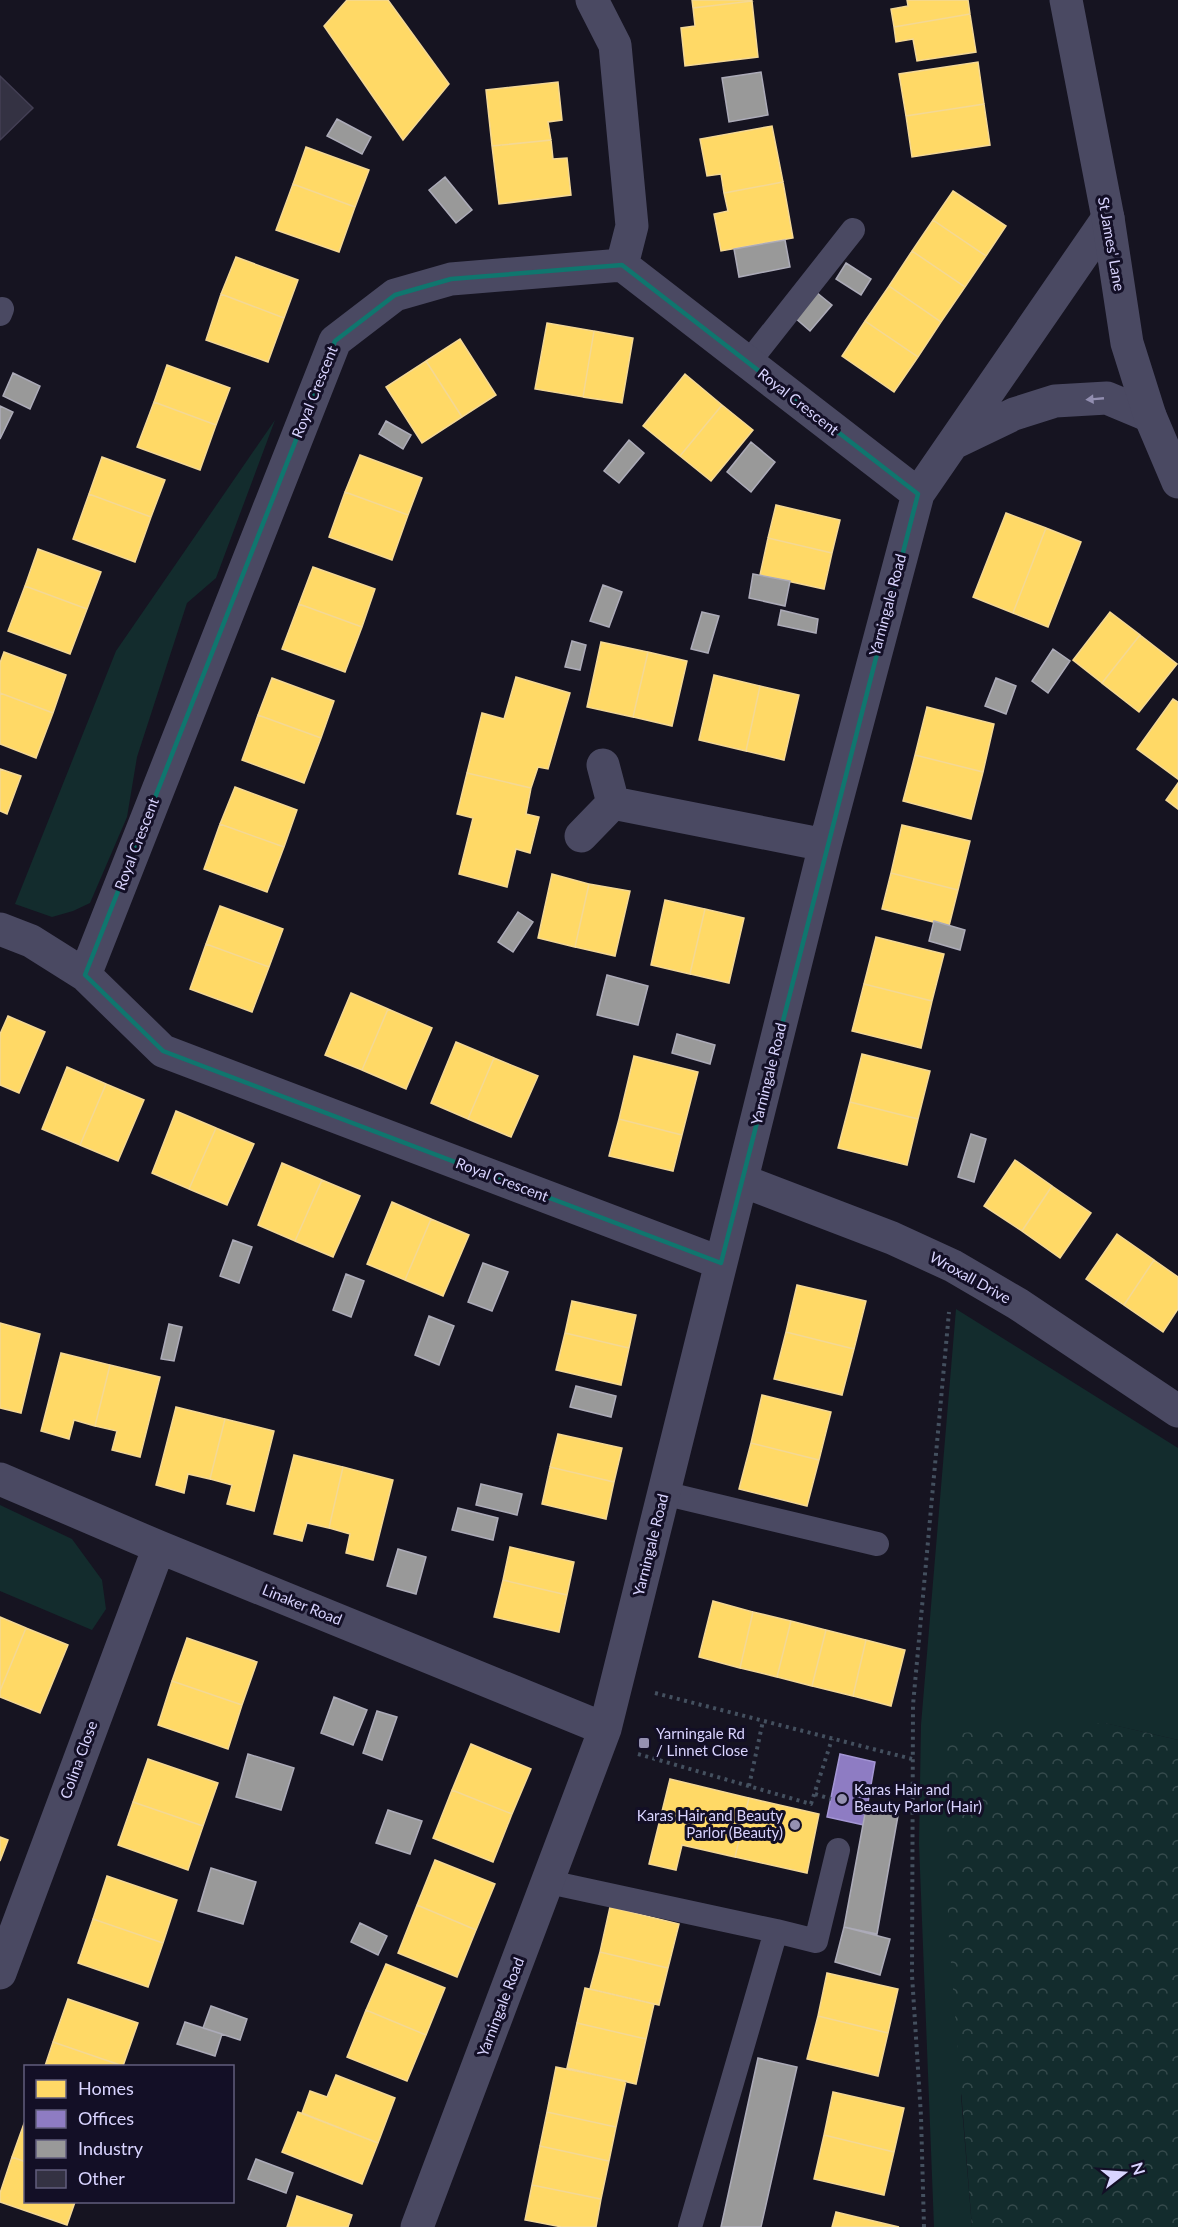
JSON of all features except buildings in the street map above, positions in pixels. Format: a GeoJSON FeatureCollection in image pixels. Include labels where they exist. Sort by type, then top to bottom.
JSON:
{"type":"FeatureCollection","features":[{"type":"Feature","properties":{"kind":"street"},"geometry":{"type":"LineString","coordinates":[[592,0],[615,45],[632,226],[622,265]]}},
{"type":"Feature","properties":{"kind":"street","name":"St James' Lane"},"geometry":{"type":"LineString","coordinates":[[1066,0],[1108,218],[1128,343],[1150,416],[1178,482]]}},
{"type":"Feature","properties":{"kind":"street","name":"Yarningale Road"},"geometry":{"type":"LineString","coordinates":[[417,2227],[603,1736],[825,845],[918,494],[1108,218]]}},
{"type":"Feature","properties":{"kind":"street","name":"Royal Crescent"},"geometry":{"type":"LineString","coordinates":[[721,1263],[163,1051],[85,975],[334,341],[395,295],[451,279],[622,265],[918,494]]}},
{"type":"Feature","properties":{"kind":"street","name":"Yarningale Road"},"geometry":{"type":"LineString","coordinates":[[953,444],[1014,414],[1054,401],[1107,398],[1150,416]]}},
{"type":"Feature","properties":{"kind":"street"},"geometry":{"type":"LineString","coordinates":[[603,765],[613,803]]}},
{"type":"Feature","properties":{"kind":"street"},"geometry":{"type":"LineString","coordinates":[[613,803],[825,845]]}},
{"type":"Feature","properties":{"kind":"street"},"geometry":{"type":"LineString","coordinates":[[581,836],[613,803]]}},
{"type":"Feature","properties":{"kind":"street"},"geometry":{"type":"LineString","coordinates":[[0,929],[31,941],[85,975]]}},
{"type":"Feature","properties":{"kind":"street","name":"Wroxall Drive"},"geometry":{"type":"LineString","coordinates":[[743,1181],[892,1238],[953,1266],[1018,1305],[1178,1412]]}},
{"type":"Feature","properties":{"kind":"street","name":"Linaker Road"},"geometry":{"type":"LineString","coordinates":[[0,1479],[603,1736]]}},
{"type":"Feature","properties":{"kind":"street","name":"Colina Close"},"geometry":{"type":"LineString","coordinates":[[0,1972],[159,1547]]}},
{"type":"Feature","properties":{"kind":"lane"},"geometry":{"type":"LineString","coordinates":[[748,363],[853,230]]}},
{"type":"Feature","properties":{"kind":"lane"},"geometry":{"type":"LineString","coordinates":[[663,1493],[877,1544]]}},
{"type":"Feature","properties":{"kind":"lane"},"geometry":{"type":"LineString","coordinates":[[549,1882],[816,1941],[838,1850]]}},
{"type":"Feature","properties":{"kind":"lane"},"geometry":{"type":"LineString","coordinates":[[690,2227],[776,1931]]}},
{"type":"Feature","properties":{"kind":"path"},"geometry":{"type":"LineString","coordinates":[[924,2227],[921,2116],[912,1975],[913,1705],[953,1266]]}},
{"type":"Feature","properties":{"kind":"path"},"geometry":{"type":"LineString","coordinates":[[617,1683],[912,1760]]}},
{"type":"Feature","properties":{"kind":"path"},"geometry":{"type":"LineString","coordinates":[[749,1786],[764,1721]]}},
{"type":"Feature","properties":{"kind":"path"},"geometry":{"type":"LineString","coordinates":[[603,1736],[749,1786],[811,1804],[832,1739]]}},
{"type":"Feature","properties":{"kind":"path"},"geometry":{"type":"LineString","coordinates":[[815,1794],[831,1798]]}},
{"type":"Feature","properties":{"kind":"highlighted area"},"geometry":{"type":"Polygon","coordinates":[[[622,265],[918,494],[721,1263],[163,1051],[85,975],[335,341],[395,295],[451,279],[622,265]]]}},
{"type":"Feature","properties":{"kind":"green space"},"geometry":{"type":"Polygon","coordinates":[[[275,420],[216,578],[187,603],[137,757],[127,817],[90,903],[52,917],[15,904],[116,651],[275,420]]]}},
{"type":"Feature","properties":{"kind":"green space"},"geometry":{"type":"Polygon","coordinates":[[[956,1309],[1178,1448],[1178,1740],[1104,1723],[961,2096],[972,2227],[934,2227],[919,1844],[921,1725],[956,1309]]]}},
{"type":"Feature","properties":{"kind":"green space"},"geometry":{"type":"Polygon","coordinates":[[[0,1505],[72,1539],[102,1580],[106,1609],[92,1630],[0,1591],[0,1505]]]}},
{"type":"Feature","properties":{"kind":"green space"},"geometry":{"type":"Polygon","coordinates":[[[1105,1723],[1178,1740],[1178,2227],[972,2227],[948,1926],[945,1734],[1105,1723]]]}},
{"type":"Feature","properties":{"kind":"place","name":"Yarningale Rd / Linnet Close"},"geometry":{"type":"Point","coordinates":[644,1743]}},
{"type":"Feature","properties":{"kind":"place","name":"Karas Hair and Beauty Parlor (Hair)"},"geometry":{"type":"Point","coordinates":[842,1799]}},
{"type":"Feature","properties":{"kind":"place","name":"Karas Hair and Beauty Parlor (Beauty)"},"geometry":{"type":"Point","coordinates":[795,1825]}}]}
